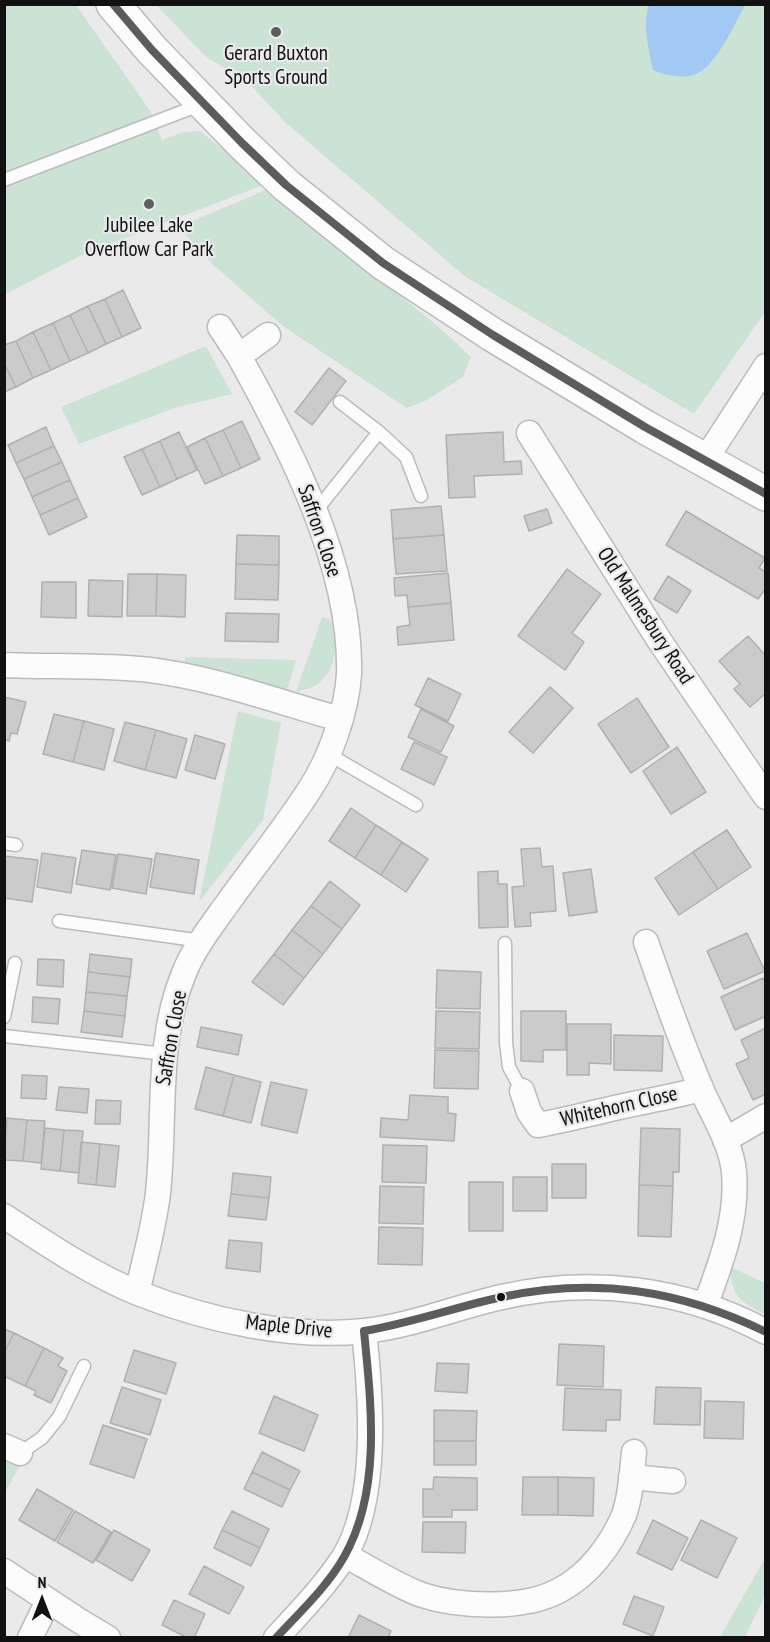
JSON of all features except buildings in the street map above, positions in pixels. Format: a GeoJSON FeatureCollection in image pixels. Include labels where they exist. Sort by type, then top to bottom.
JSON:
{"type":"FeatureCollection","features":[{"type":"Feature","properties":{"kind":"main road"},"geometry":{"type":"LineString","coordinates":[[113,4],[202,104],[286,185],[383,263],[493,334],[645,427],[765,495]]}},
{"type":"Feature","properties":{"kind":"street","name":"Saffron Close"},"geometry":{"type":"LineString","coordinates":[[137,1292],[158,1195],[165,1054],[178,991],[185,971],[202,941],[312,786],[328,754],[340,719],[349,677],[346,627],[330,557],[315,512],[278,428],[239,356],[220,327]]}},
{"type":"Feature","properties":{"kind":"street"},"geometry":{"type":"LineString","coordinates":[[239,356],[268,335]]}},
{"type":"Feature","properties":{"kind":"street"},"geometry":{"type":"LineString","coordinates":[[705,460],[765,366]]}},
{"type":"Feature","properties":{"kind":"street","name":"Old Malmesbury Road"},"geometry":{"type":"LineString","coordinates":[[530,433],[659,640],[765,797]]}},
{"type":"Feature","properties":{"kind":"street"},"geometry":{"type":"LineString","coordinates":[[4,665],[149,670],[175,674],[340,719]]}},
{"type":"Feature","properties":{"kind":"street","name":"Whitehorn Close"},"geometry":{"type":"LineString","coordinates":[[646,942],[671,1014],[701,1089],[725,1140],[734,1170],[733,1214],[722,1262],[705,1306]]}},
{"type":"Feature","properties":{"kind":"street","name":"Whitehorn Close"},"geometry":{"type":"LineString","coordinates":[[522,1091],[529,1112],[538,1125],[575,1119],[701,1089]]}},
{"type":"Feature","properties":{"kind":"street"},"geometry":{"type":"LineString","coordinates":[[725,1140],[765,1116]]}},
{"type":"Feature","properties":{"kind":"street","name":"Maple Drive"},"geometry":{"type":"LineString","coordinates":[[4,1216],[59,1251],[137,1292],[189,1310],[272,1328],[314,1333],[364,1331],[397,1326],[501,1297],[554,1288],[602,1286],[661,1294],[705,1306],[743,1320],[765,1332]]}},
{"type":"Feature","properties":{"kind":"street"},"geometry":{"type":"LineString","coordinates":[[276,1638],[316,1595],[345,1556],[359,1522],[366,1488],[370,1386],[364,1331]]}},
{"type":"Feature","properties":{"kind":"street"},"geometry":{"type":"LineString","coordinates":[[345,1556],[419,1594],[451,1603],[495,1605],[540,1599],[561,1590],[590,1568],[610,1540],[624,1514],[634,1452]]}},
{"type":"Feature","properties":{"kind":"street"},"geometry":{"type":"LineString","coordinates":[[631,1477],[673,1481]]}},
{"type":"Feature","properties":{"kind":"street"},"geometry":{"type":"LineString","coordinates":[[4,1571],[108,1638]]}},
{"type":"Feature","properties":{"kind":"street"},"geometry":{"type":"LineString","coordinates":[[30,1638],[48,1600]]}},
{"type":"Feature","properties":{"kind":"lane"},"geometry":{"type":"LineString","coordinates":[[4,180],[202,104]]}},
{"type":"Feature","properties":{"kind":"lane"},"geometry":{"type":"LineString","coordinates":[[340,402],[379,432],[406,457],[421,496]]}},
{"type":"Feature","properties":{"kind":"lane"},"geometry":{"type":"LineString","coordinates":[[315,512],[379,432]]}},
{"type":"Feature","properties":{"kind":"lane"},"geometry":{"type":"LineString","coordinates":[[328,754],[416,805]]}},
{"type":"Feature","properties":{"kind":"lane"},"geometry":{"type":"LineString","coordinates":[[59,921],[202,941]]}},
{"type":"Feature","properties":{"kind":"lane"},"geometry":{"type":"LineString","coordinates":[[505,943],[507,1055],[509,1067],[522,1091]]}},
{"type":"Feature","properties":{"kind":"lane"},"geometry":{"type":"LineString","coordinates":[[4,1017],[15,963]]}},
{"type":"Feature","properties":{"kind":"lane"},"geometry":{"type":"LineString","coordinates":[[4,1036],[165,1054]]}},
{"type":"Feature","properties":{"kind":"lane"},"geometry":{"type":"LineString","coordinates":[[13,1450],[42,1438],[59,1417],[84,1366]]}},
{"type":"Feature","properties":{"kind":"green space"},"geometry":{"type":"Polygon","coordinates":[[[5,5],[76,5],[151,112],[162,140],[184,132],[200,131],[266,184],[84,254],[5,294],[5,5]]]}},
{"type":"Feature","properties":{"kind":"green space"},"geometry":{"type":"Polygon","coordinates":[[[156,5],[765,5],[765,312],[694,414],[466,277],[286,123],[239,73],[206,57],[156,5]]]}},
{"type":"Feature","properties":{"kind":"green space"},"geometry":{"type":"Polygon","coordinates":[[[268,189],[440,328],[471,357],[463,377],[427,400],[407,408],[284,327],[210,262],[179,227],[268,189]]]}},
{"type":"Feature","properties":{"kind":"green space"},"geometry":{"type":"Polygon","coordinates":[[[206,346],[232,394],[174,408],[79,444],[61,407],[206,346]]]}},
{"type":"Feature","properties":{"kind":"green space"},"geometry":{"type":"Polygon","coordinates":[[[322,617],[329,619],[336,632],[334,659],[325,677],[310,688],[296,692],[322,617]]]}},
{"type":"Feature","properties":{"kind":"green space"},"geometry":{"type":"Polygon","coordinates":[[[185,657],[296,660],[287,690],[273,688],[226,672],[185,664],[185,657]]]}},
{"type":"Feature","properties":{"kind":"green space"},"geometry":{"type":"Polygon","coordinates":[[[238,711],[281,723],[263,820],[199,902],[238,711]]]}},
{"type":"Feature","properties":{"kind":"green space"},"geometry":{"type":"Polygon","coordinates":[[[730,1267],[765,1283],[765,1314],[743,1302],[735,1292],[730,1267]]]}},
{"type":"Feature","properties":{"kind":"green space"},"geometry":{"type":"Polygon","coordinates":[[[5,1462],[20,1465],[5,1493],[5,1462]]]}},
{"type":"Feature","properties":{"kind":"green space"},"geometry":{"type":"Polygon","coordinates":[[[765,1558],[765,1595],[745,1637],[720,1637],[765,1558]]]}},
{"type":"Feature","properties":{"kind":"water"},"geometry":{"type":"Polygon","coordinates":[[[649,4],[745,5],[712,61],[698,73],[681,76],[653,70],[646,29],[649,4]]]}},
{"type":"Feature","properties":{"kind":"transit line"},"geometry":{"type":"LineString","coordinates":[[113,4],[152,50],[242,143],[286,185],[383,263],[493,335],[645,427],[766,494]]}},
{"type":"Feature","properties":{"kind":"transit line"},"geometry":{"type":"LineString","coordinates":[[364,1331],[502,1297],[537,1291],[604,1288],[669,1297],[702,1306],[766,1332]]}},
{"type":"Feature","properties":{"kind":"transit line"},"geometry":{"type":"LineString","coordinates":[[276,1638],[330,1579],[344,1557],[356,1531],[364,1504],[371,1446],[371,1416],[364,1331]]}},
{"type":"Feature","properties":{"kind":"place","name":"Gerard Buxton Sports Ground"},"geometry":{"type":"Point","coordinates":[276,32]}},
{"type":"Feature","properties":{"kind":"place","name":"Jubilee Lake Overflow Car Park"},"geometry":{"type":"Point","coordinates":[149,204]}}]}
